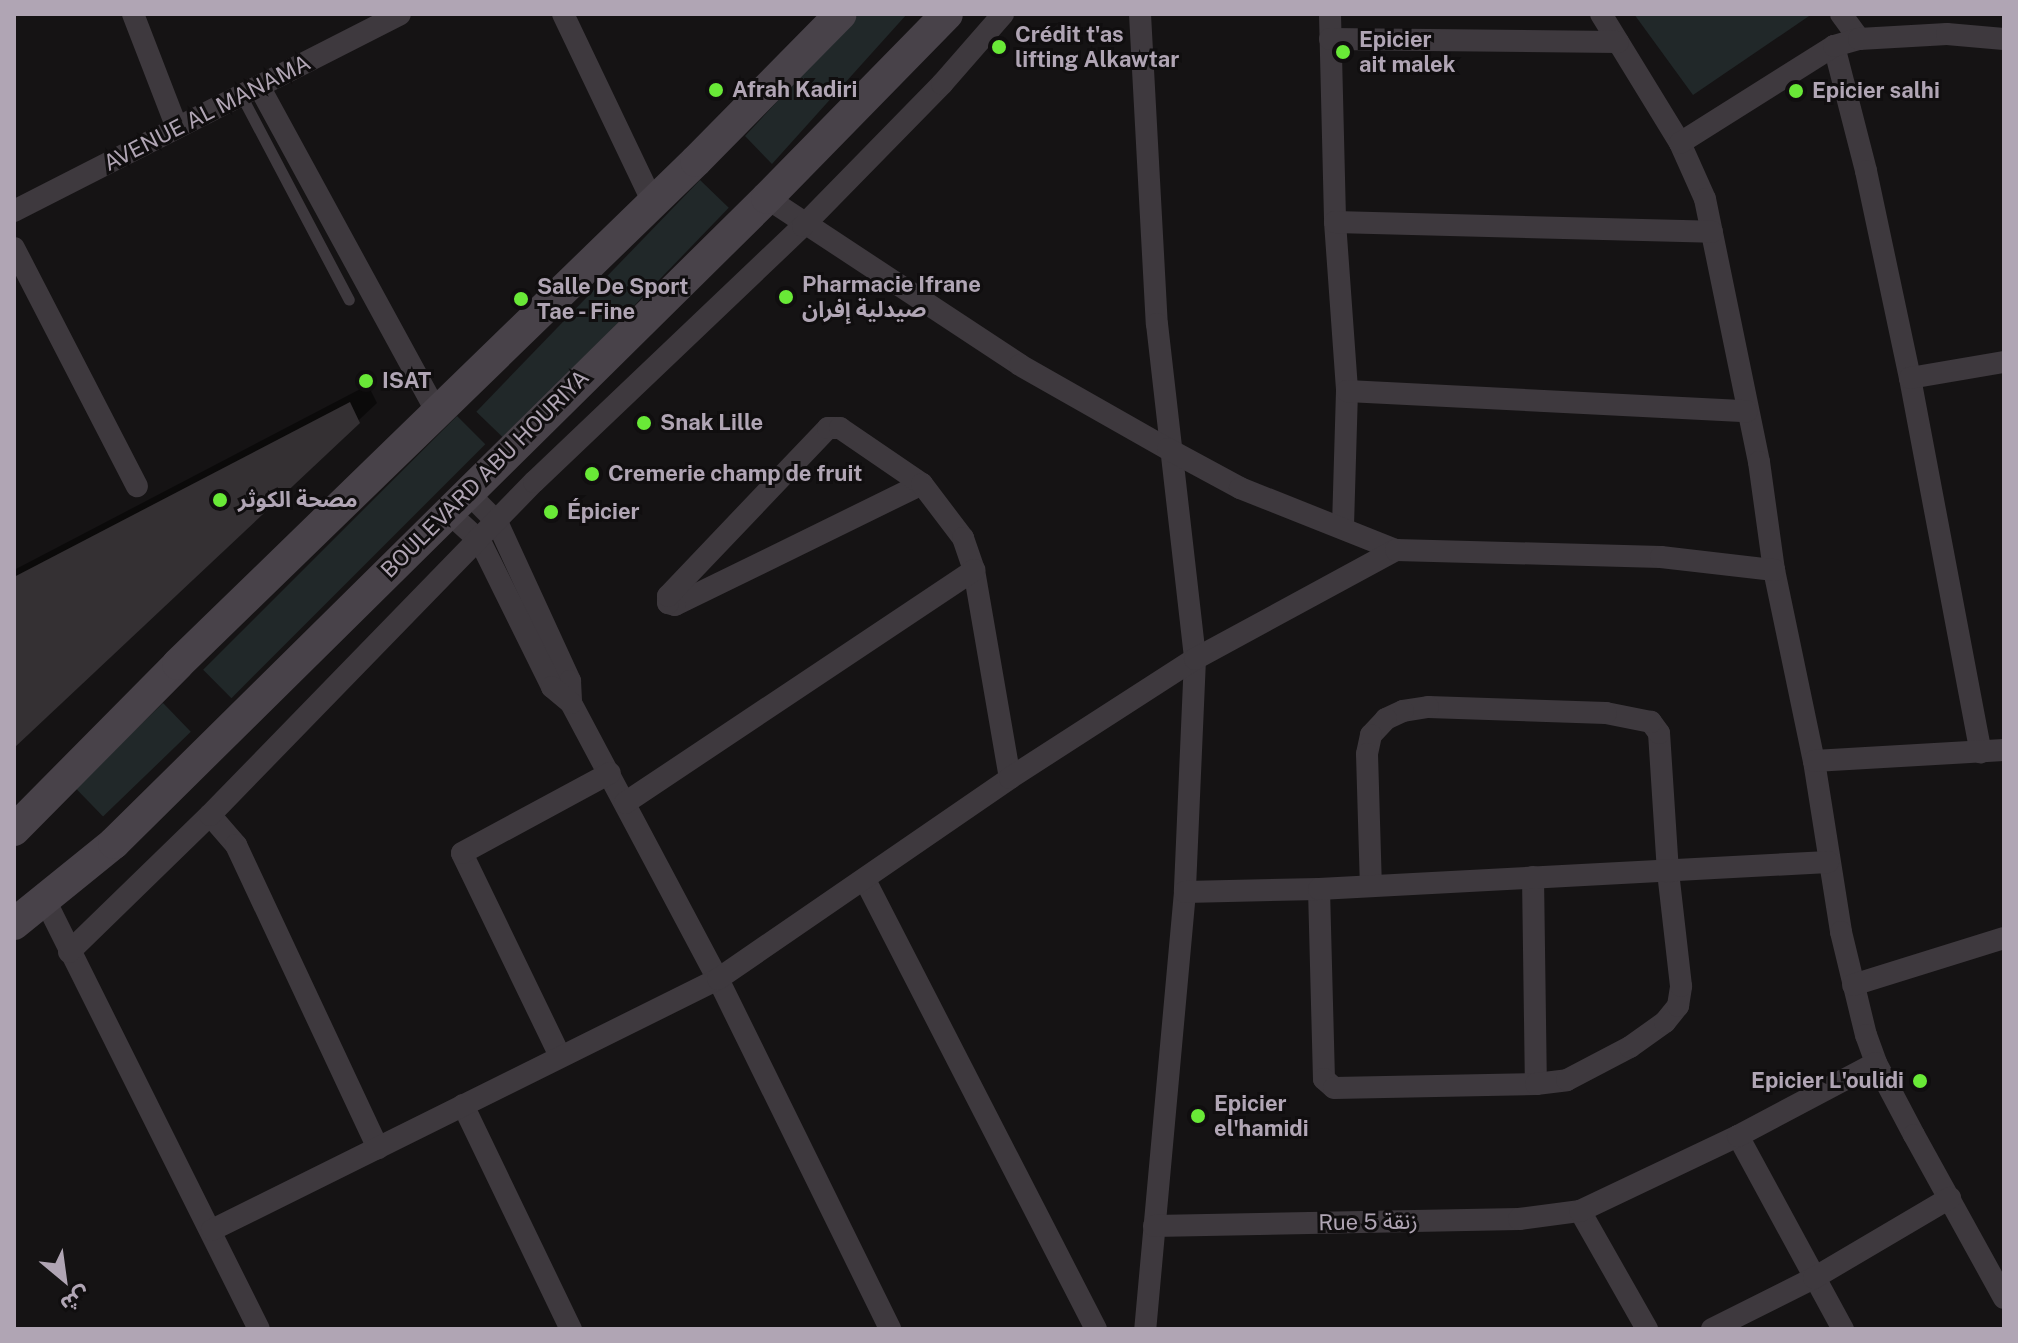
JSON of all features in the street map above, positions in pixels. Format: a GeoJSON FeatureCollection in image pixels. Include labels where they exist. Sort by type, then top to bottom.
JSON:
{"type":"FeatureCollection","features":[{"type":"Feature","properties":{"kind":"main road"},"geometry":{"type":"LineString","coordinates":[[14,830],[178,664],[841,14]]}},
{"type":"Feature","properties":{"kind":"main road","name":"BOULEVARD ABU HOURIYA"},"geometry":{"type":"LineString","coordinates":[[14,924],[114,843],[767,198],[947,14]]}},
{"type":"Feature","properties":{"kind":"street"},"geometry":{"type":"LineString","coordinates":[[133,14],[177,128]]}},
{"type":"Feature","properties":{"kind":"street","name":"AVENUE AL MANAMA"},"geometry":{"type":"LineString","coordinates":[[14,211],[400,14]]}},
{"type":"Feature","properties":{"kind":"street"},"geometry":{"type":"LineString","coordinates":[[563,14],[652,201]]}},
{"type":"Feature","properties":{"kind":"street"},"geometry":{"type":"LineString","coordinates":[[69,952],[210,815],[480,541],[534,482],[803,226],[942,84],[1003,14]]}},
{"type":"Feature","properties":{"kind":"street"},"geometry":{"type":"LineString","coordinates":[[1140,14],[1157,324],[1168,449],[1195,659],[1185,892],[1145,1329]]}},
{"type":"Feature","properties":{"kind":"street"},"geometry":{"type":"LineString","coordinates":[[1330,14],[1335,222],[1347,391],[1343,527]]}},
{"type":"Feature","properties":{"kind":"street"},"geometry":{"type":"LineString","coordinates":[[1601,14],[1680,143],[1705,199],[1759,462],[1774,570],[1814,761],[1828,862],[1853,985],[1876,1063],[2004,1298]]}},
{"type":"Feature","properties":{"kind":"street"},"geometry":{"type":"LineString","coordinates":[[1841,14],[1859,39]]}},
{"type":"Feature","properties":{"kind":"street"},"geometry":{"type":"LineString","coordinates":[[1680,143],[1834,46],[1943,24],[2004,39]]}},
{"type":"Feature","properties":{"kind":"street"},"geometry":{"type":"LineString","coordinates":[[1330,39],[1618,42]]}},
{"type":"Feature","properties":{"kind":"street"},"geometry":{"type":"LineString","coordinates":[[1834,46],[1866,171],[1910,378],[1981,752]]}},
{"type":"Feature","properties":{"kind":"street"},"geometry":{"type":"LineString","coordinates":[[251,92],[437,413]]}},
{"type":"Feature","properties":{"kind":"street"},"geometry":{"type":"LineString","coordinates":[[767,198],[803,226],[1020,365],[1168,449],[1240,488],[1396,550],[1661,557],[1774,570]]}},
{"type":"Feature","properties":{"kind":"street"},"geometry":{"type":"LineString","coordinates":[[1335,222],[1712,232]]}},
{"type":"Feature","properties":{"kind":"street"},"geometry":{"type":"LineString","coordinates":[[14,248],[137,486]]}},
{"type":"Feature","properties":{"kind":"street"},"geometry":{"type":"LineString","coordinates":[[1910,378],[2004,362]]}},
{"type":"Feature","properties":{"kind":"street"},"geometry":{"type":"LineString","coordinates":[[1347,391],[1747,411]]}},
{"type":"Feature","properties":{"kind":"street"},"geometry":{"type":"LineString","coordinates":[[922,484],[675,605],[668,603],[668,596],[828,428],[840,428],[922,484],[963,538],[974,570],[1010,778]]}},
{"type":"Feature","properties":{"kind":"street"},"geometry":{"type":"LineString","coordinates":[[457,501],[497,522],[570,681],[571,703]]}},
{"type":"Feature","properties":{"kind":"street"},"geometry":{"type":"LineString","coordinates":[[457,501],[552,687],[571,703],[718,979],[890,1329]]}},
{"type":"Feature","properties":{"kind":"street"},"geometry":{"type":"LineString","coordinates":[[212,1230],[718,979],[1010,778],[1195,659],[1396,550]]}},
{"type":"Feature","properties":{"kind":"street"},"geometry":{"type":"LineString","coordinates":[[625,803],[974,570]]}},
{"type":"Feature","properties":{"kind":"street"},"geometry":{"type":"LineString","coordinates":[[1319,889],[1324,1079],[1334,1088],[1536,1084],[1567,1080],[1630,1047],[1674,1014],[1681,986],[1668,872],[1659,733],[1651,722],[1606,713],[1428,707],[1394,715],[1376,726],[1367,754],[1371,885]]}},
{"type":"Feature","properties":{"kind":"street"},"geometry":{"type":"LineString","coordinates":[[1814,761],[2004,750]]}},
{"type":"Feature","properties":{"kind":"street"},"geometry":{"type":"LineString","coordinates":[[560,1056],[462,853],[610,773]]}},
{"type":"Feature","properties":{"kind":"street"},"geometry":{"type":"LineString","coordinates":[[210,815],[236,845],[378,1148]]}},
{"type":"Feature","properties":{"kind":"street"},"geometry":{"type":"LineString","coordinates":[[1185,892],[1319,889],[1828,862]]}},
{"type":"Feature","properties":{"kind":"street"},"geometry":{"type":"LineString","coordinates":[[1533,877],[1536,1084]]}},
{"type":"Feature","properties":{"kind":"street"},"geometry":{"type":"LineString","coordinates":[[865,880],[1096,1329]]}},
{"type":"Feature","properties":{"kind":"street"},"geometry":{"type":"LineString","coordinates":[[45,900],[259,1329]]}},
{"type":"Feature","properties":{"kind":"street"},"geometry":{"type":"LineString","coordinates":[[1853,985],[2004,938]]}},
{"type":"Feature","properties":{"kind":"street","name":"Rue 5 زنقة"},"geometry":{"type":"LineString","coordinates":[[1154,1226],[1519,1219],[1580,1211],[1738,1136],[1876,1063]]}},
{"type":"Feature","properties":{"kind":"street"},"geometry":{"type":"LineString","coordinates":[[463,1105],[571,1329]]}},
{"type":"Feature","properties":{"kind":"street"},"geometry":{"type":"LineString","coordinates":[[1738,1136],[1843,1329]]}},
{"type":"Feature","properties":{"kind":"street"},"geometry":{"type":"LineString","coordinates":[[1712,1329],[1814,1278],[1950,1198]]}},
{"type":"Feature","properties":{"kind":"street"},"geometry":{"type":"LineString","coordinates":[[1580,1211],[1647,1329]]}},
{"type":"Feature","properties":{"kind":"lane"},"geometry":{"type":"LineString","coordinates":[[251,92],[349,300]]}},
{"type":"Feature","properties":{"kind":"shaded area"},"geometry":{"type":"Polygon","coordinates":[[[859,14],[907,14],[772,164],[745,136],[859,14]]]}},
{"type":"Feature","properties":{"kind":"shaded area"},"geometry":{"type":"Polygon","coordinates":[[[1634,14],[1812,14],[1693,95],[1634,14]]]}},
{"type":"Feature","properties":{"kind":"shaded area"},"geometry":{"type":"Polygon","coordinates":[[[700,180],[729,208],[505,439],[476,412],[700,180]]]}},
{"type":"Feature","properties":{"kind":"shaded area"},"geometry":{"type":"Polygon","coordinates":[[[457,416],[485,444],[231,698],[203,670],[457,416]]]}},
{"type":"Feature","properties":{"kind":"shaded area"},"geometry":{"type":"Polygon","coordinates":[[[163,703],[191,732],[103,817],[75,788],[163,703]]]}},
{"type":"Feature","properties":{"kind":"building","name":"مصحة الكوثر"},"geometry":{"type":"Polygon","coordinates":[[[350,402],[360,423],[14,748],[14,577],[350,402]]]}},
{"type":"Feature","properties":{"kind":"place","name":"Crédit t'as lifting Alkawtar"},"geometry":{"type":"Point","coordinates":[999,47]}},
{"type":"Feature","properties":{"kind":"place","name":"Epicier ait malek"},"geometry":{"type":"Point","coordinates":[1343,52]}},
{"type":"Feature","properties":{"kind":"place","name":"Afrah Kadiri"},"geometry":{"type":"Point","coordinates":[716,90]}},
{"type":"Feature","properties":{"kind":"place","name":"Epicier salhi"},"geometry":{"type":"Point","coordinates":[1796,91]}},
{"type":"Feature","properties":{"kind":"place","name":"Pharmacie Ifrane صيدلية إفران"},"geometry":{"type":"Point","coordinates":[786,297]}},
{"type":"Feature","properties":{"kind":"place","name":"Salle De Sport Tae - Fine"},"geometry":{"type":"Point","coordinates":[521,299]}},
{"type":"Feature","properties":{"kind":"place","name":"ISAT"},"geometry":{"type":"Point","coordinates":[366,381]}},
{"type":"Feature","properties":{"kind":"place","name":"Snak Lille"},"geometry":{"type":"Point","coordinates":[644,423]}},
{"type":"Feature","properties":{"kind":"place","name":"Cremerie champ de fruit"},"geometry":{"type":"Point","coordinates":[592,474]}},
{"type":"Feature","properties":{"kind":"place","name":"مصحة الكوثر"},"geometry":{"type":"Point","coordinates":[220,500]}},
{"type":"Feature","properties":{"kind":"place","name":"Épicier"},"geometry":{"type":"Point","coordinates":[551,512]}},
{"type":"Feature","properties":{"kind":"place","name":"Epicier L'oulidi"},"geometry":{"type":"Point","coordinates":[1920,1081]}},
{"type":"Feature","properties":{"kind":"place","name":"Epicier el'hamidi"},"geometry":{"type":"Point","coordinates":[1198,1116]}}]}
